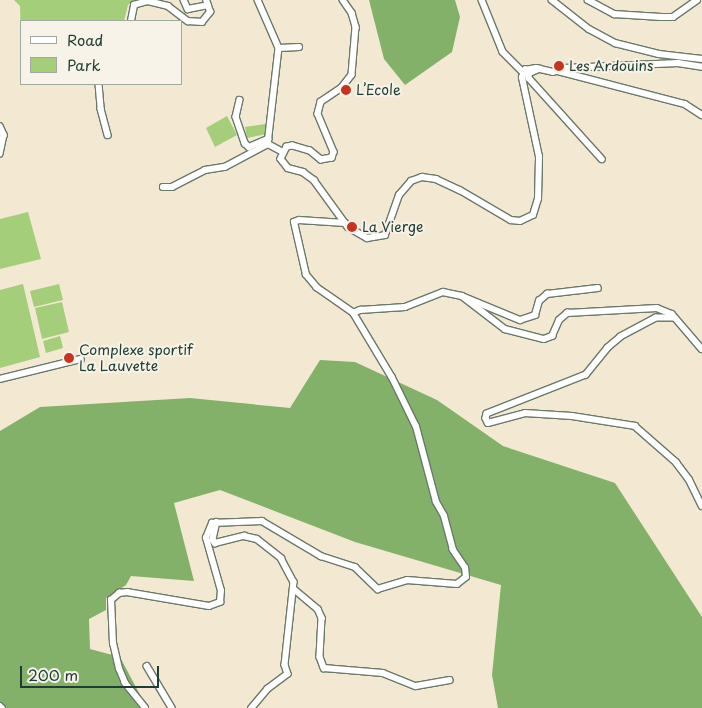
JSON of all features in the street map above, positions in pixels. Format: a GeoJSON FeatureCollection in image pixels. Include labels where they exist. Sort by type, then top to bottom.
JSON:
{"type":"FeatureCollection","features":[{"type":"Feature","properties":{"kind":"street"},"geometry":{"type":"LineString","coordinates":[[131,20],[134,5],[138,1],[158,1],[188,21],[195,23],[208,17],[207,2],[188,9],[184,0]]}},
{"type":"Feature","properties":{"kind":"street"},"geometry":{"type":"LineString","coordinates":[[258,0],[278,48],[268,142]]}},
{"type":"Feature","properties":{"kind":"street"},"geometry":{"type":"LineString","coordinates":[[344,0],[352,13],[356,27],[352,75],[342,88],[321,102],[318,114],[334,152],[332,158],[321,160],[310,151],[293,146],[283,152],[281,159],[285,166],[314,180],[344,223],[362,236],[381,238],[389,230],[399,195],[411,181],[422,177],[436,179],[460,190],[510,220],[520,222],[533,215],[538,199],[538,157],[523,72],[503,52],[482,0]]}},
{"type":"Feature","properties":{"kind":"street"},"geometry":{"type":"LineString","coordinates":[[552,0],[589,29],[615,43],[659,54],[702,59]]}},
{"type":"Feature","properties":{"kind":"street"},"geometry":{"type":"LineString","coordinates":[[588,0],[614,14],[673,17],[697,0]]}},
{"type":"Feature","properties":{"kind":"street"},"geometry":{"type":"LineString","coordinates":[[278,48],[299,47]]}},
{"type":"Feature","properties":{"kind":"street"},"geometry":{"type":"LineString","coordinates":[[523,72],[529,68],[558,71],[678,63],[702,67]]}},
{"type":"Feature","properties":{"kind":"street"},"geometry":{"type":"LineString","coordinates":[[540,70],[529,74],[529,78],[602,159]]}},
{"type":"Feature","properties":{"kind":"street"},"geometry":{"type":"LineString","coordinates":[[558,71],[685,104],[702,115]]}},
{"type":"Feature","properties":{"kind":"street"},"geometry":{"type":"LineString","coordinates":[[99,85],[101,109],[108,134]]}},
{"type":"Feature","properties":{"kind":"street"},"geometry":{"type":"LineString","coordinates":[[240,100],[236,117],[245,143],[249,147],[268,142],[283,152]]}},
{"type":"Feature","properties":{"kind":"street"},"geometry":{"type":"LineString","coordinates":[[0,126],[4,135],[0,154]]}},
{"type":"Feature","properties":{"kind":"street"},"geometry":{"type":"LineString","coordinates":[[163,187],[172,187],[205,170],[225,167],[268,142]]}},
{"type":"Feature","properties":{"kind":"street"},"geometry":{"type":"LineString","coordinates":[[145,708],[125,683],[119,669],[114,644],[111,600],[119,593],[127,592],[210,606],[220,602],[221,591],[206,538],[207,530],[217,522],[262,521],[321,556],[355,567],[366,581],[378,589],[406,580],[457,584],[463,582],[466,576],[436,502],[416,427],[392,378],[353,313],[317,288],[306,275],[294,222],[300,220],[344,223]]}},
{"type":"Feature","properties":{"kind":"street"},"geometry":{"type":"LineString","coordinates":[[353,313],[360,310],[405,307],[435,293],[462,296],[520,320],[534,315],[539,301],[546,294],[598,288]]}},
{"type":"Feature","properties":{"kind":"street"},"geometry":{"type":"LineString","coordinates":[[462,296],[505,328],[544,339],[552,336],[561,317],[572,312],[649,307],[667,311],[702,349]]}},
{"type":"Feature","properties":{"kind":"street"},"geometry":{"type":"LineString","coordinates":[[674,318],[656,318],[621,337],[608,348],[586,376],[487,414],[486,418],[488,423],[525,413],[572,416],[635,426],[676,462],[690,479],[702,506]]}},
{"type":"Feature","properties":{"kind":"street"},"geometry":{"type":"LineString","coordinates":[[0,379],[80,359]]}},
{"type":"Feature","properties":{"kind":"street"},"geometry":{"type":"LineString","coordinates":[[217,522],[213,540],[215,543],[244,536],[257,539],[281,558],[294,582],[288,621],[290,646],[285,665],[288,674],[268,689],[252,708]]}},
{"type":"Feature","properties":{"kind":"street"},"geometry":{"type":"LineString","coordinates":[[294,589],[318,609],[322,618],[320,657],[324,668],[383,673],[416,686],[449,680]]}},
{"type":"Feature","properties":{"kind":"street"},"geometry":{"type":"LineString","coordinates":[[147,666],[172,708]]}},
{"type":"Feature","properties":{"kind":"green space"},"geometry":{"type":"Polygon","coordinates":[[[14,0],[135,0],[128,5],[124,20],[20,20],[20,6],[14,0]]]}},
{"type":"Feature","properties":{"kind":"green space"},"geometry":{"type":"Polygon","coordinates":[[[369,0],[455,0],[460,17],[452,52],[405,85],[384,59],[369,0]]]}},
{"type":"Feature","properties":{"kind":"green space"},"geometry":{"type":"Polygon","coordinates":[[[227,116],[237,135],[215,147],[206,128],[227,116]]]}},
{"type":"Feature","properties":{"kind":"green space"},"geometry":{"type":"Polygon","coordinates":[[[265,124],[267,134],[247,138],[245,127],[265,124]]]}},
{"type":"Feature","properties":{"kind":"green space"},"geometry":{"type":"Polygon","coordinates":[[[28,212],[41,259],[0,269],[0,219],[28,212]]]}},
{"type":"Feature","properties":{"kind":"green space"},"geometry":{"type":"Polygon","coordinates":[[[23,284],[40,357],[0,368],[0,290],[23,284]]]}},
{"type":"Feature","properties":{"kind":"green space"},"geometry":{"type":"Polygon","coordinates":[[[59,284],[63,300],[34,307],[30,291],[59,284]]]}},
{"type":"Feature","properties":{"kind":"green space"},"geometry":{"type":"Polygon","coordinates":[[[62,302],[69,332],[42,339],[35,308],[62,302]]]}},
{"type":"Feature","properties":{"kind":"green space"},"geometry":{"type":"Polygon","coordinates":[[[60,336],[63,348],[46,353],[43,341],[60,336]]]}},
{"type":"Feature","properties":{"kind":"green space"},"geometry":{"type":"Polygon","coordinates":[[[320,360],[355,362],[437,400],[503,446],[615,483],[702,617],[702,708],[498,708],[492,675],[501,585],[355,542],[220,490],[174,503],[194,581],[131,576],[126,585],[106,598],[106,610],[89,619],[90,649],[120,657],[147,708],[0,708],[0,431],[40,407],[190,398],[290,408],[320,360]]]}},
{"type":"Feature","properties":{"kind":"place","name":"Les Ardouins"},"geometry":{"type":"Point","coordinates":[559,66]}},
{"type":"Feature","properties":{"kind":"place","name":"L’Ecole"},"geometry":{"type":"Point","coordinates":[346,90]}},
{"type":"Feature","properties":{"kind":"place","name":"La Vierge"},"geometry":{"type":"Point","coordinates":[352,227]}},
{"type":"Feature","properties":{"kind":"place","name":"Complexe sportif La Lauvette"},"geometry":{"type":"Point","coordinates":[69,358]}}]}
